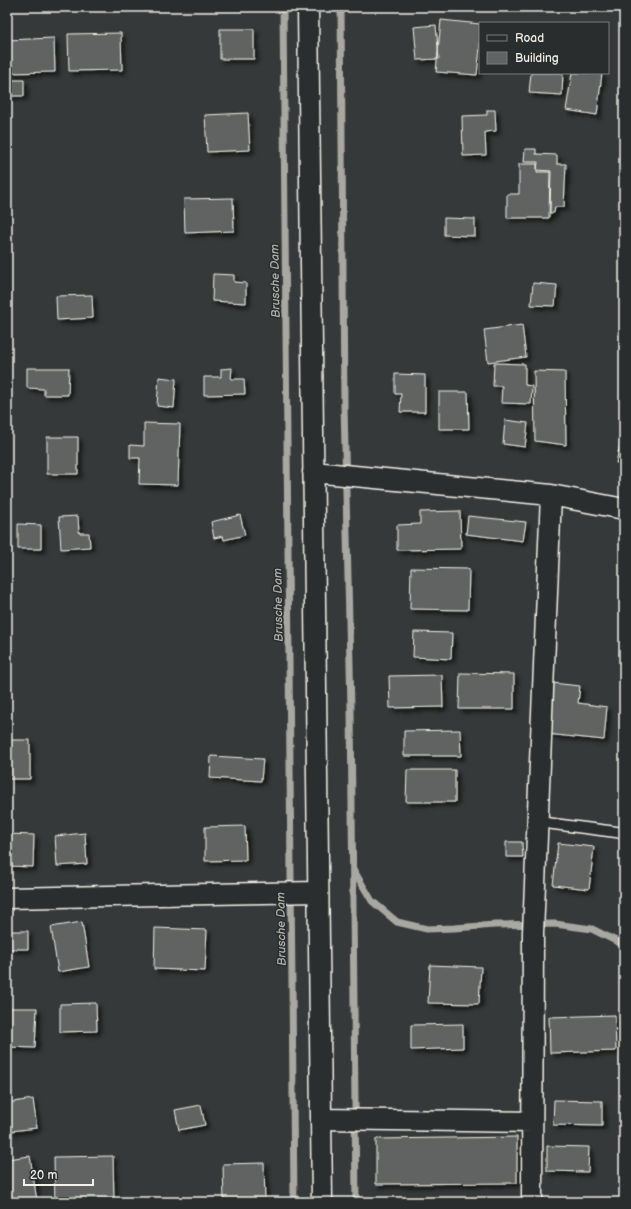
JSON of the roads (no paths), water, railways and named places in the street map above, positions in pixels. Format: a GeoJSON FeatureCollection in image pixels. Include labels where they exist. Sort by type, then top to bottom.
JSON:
{"type":"FeatureCollection","features":[{"type":"Feature","properties":{"kind":"street"},"geometry":{"type":"LineString","coordinates":[[308,7],[318,472],[318,892],[322,1202]]}},
{"type":"Feature","properties":{"kind":"street"},"geometry":{"type":"LineString","coordinates":[[318,472],[551,495],[624,509]]}},
{"type":"Feature","properties":{"kind":"street"},"geometry":{"type":"LineString","coordinates":[[532,1202],[533,933],[551,495]]}},
{"type":"Feature","properties":{"kind":"street"},"geometry":{"type":"LineString","coordinates":[[7,898],[318,892]]}},
{"type":"Feature","properties":{"kind":"street"},"geometry":{"type":"LineString","coordinates":[[321,1119],[532,1122]]}},
{"type":"Feature","properties":{"kind":"lane"},"geometry":{"type":"LineString","coordinates":[[538,822],[624,833]]}},
{"type":"Feature","properties":{"kind":"waterway","name":"Brusche Dam"},"geometry":{"type":"LineString","coordinates":[[283,7],[294,1202]]}},
{"type":"Feature","properties":{"kind":"waterway"},"geometry":{"type":"LineString","coordinates":[[341,7],[344,405],[351,708],[356,1202]]}},
{"type":"Feature","properties":{"kind":"waterway"},"geometry":{"type":"LineString","coordinates":[[353,869],[372,901],[397,922],[427,929],[495,925],[555,924],[592,929],[624,945]]}}]}
